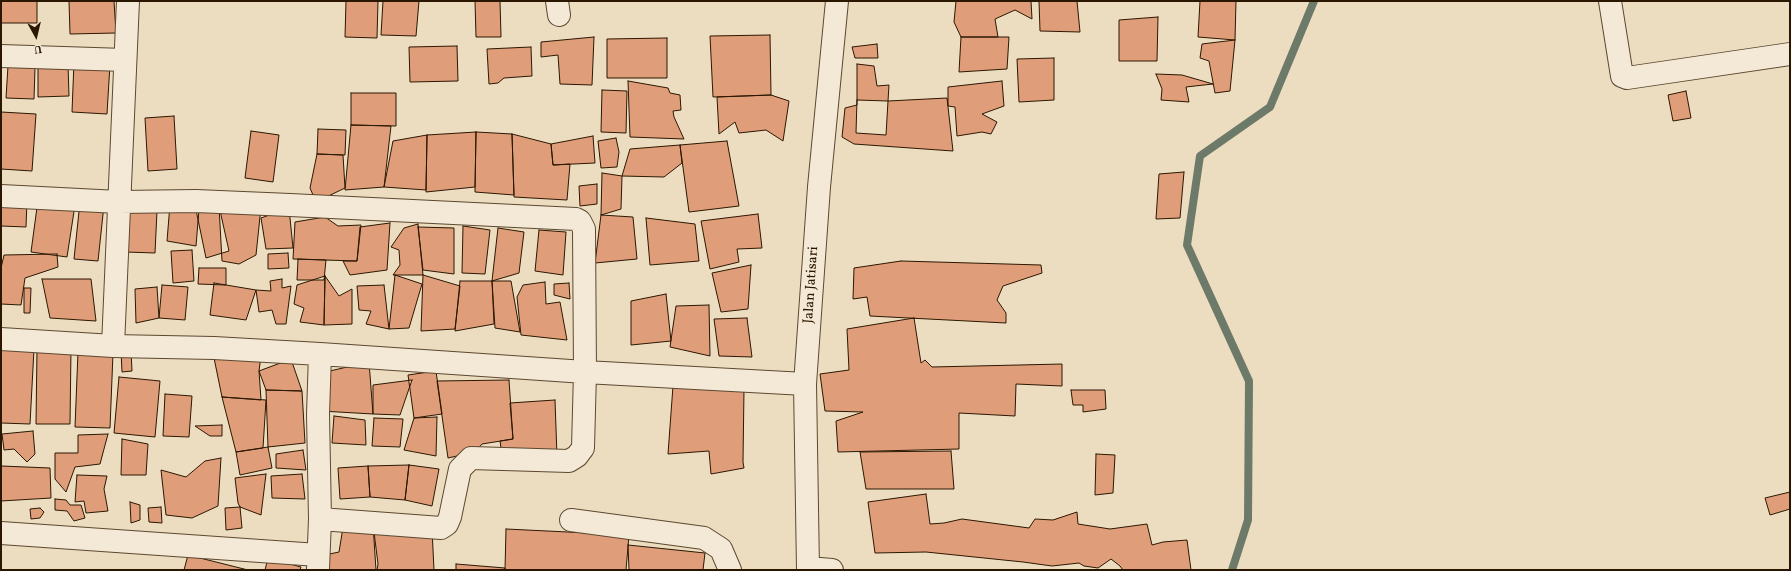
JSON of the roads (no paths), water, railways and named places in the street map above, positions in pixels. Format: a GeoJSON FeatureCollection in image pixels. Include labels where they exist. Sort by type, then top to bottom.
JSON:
{"type":"FeatureCollection","features":[{"type":"Feature","properties":{"kind":"street"},"geometry":{"type":"LineString","coordinates":[[113,346],[128,1]]}},
{"type":"Feature","properties":{"kind":"street","name":"Jalan Jatisari"},"geometry":{"type":"LineString","coordinates":[[808,569],[805,384],[819,187],[837,1]]}},
{"type":"Feature","properties":{"kind":"street"},"geometry":{"type":"LineString","coordinates":[[1610,1],[1622,76],[1626,78],[1790,54]]}},
{"type":"Feature","properties":{"kind":"street"},"geometry":{"type":"LineString","coordinates":[[1,56],[126,60]]}},
{"type":"Feature","properties":{"kind":"street"},"geometry":{"type":"LineString","coordinates":[[1,196],[119,202],[220,202],[576,219],[580,222],[584,229],[585,372],[583,448],[569,461],[471,458],[460,469],[450,517],[447,524],[441,528],[320,519]]}},
{"type":"Feature","properties":{"kind":"street"},"geometry":{"type":"LineString","coordinates":[[1,339],[113,346],[214,348],[585,372],[805,384]]}},
{"type":"Feature","properties":{"kind":"street"},"geometry":{"type":"LineString","coordinates":[[1,533],[318,562],[320,519],[318,414],[320,354]]}},
{"type":"Feature","properties":{"kind":"street"},"geometry":{"type":"LineString","coordinates":[[571,520],[704,538],[721,548],[730,570]]}},
{"type":"Feature","properties":{"kind":"street"},"geometry":{"type":"LineString","coordinates":[[808,569],[832,570]]}},
{"type":"Feature","properties":{"kind":"waterway"},"geometry":{"type":"LineString","coordinates":[[1232,570],[1248,520],[1249,381],[1187,245],[1200,156],[1270,107],[1314,1]]}}]}
